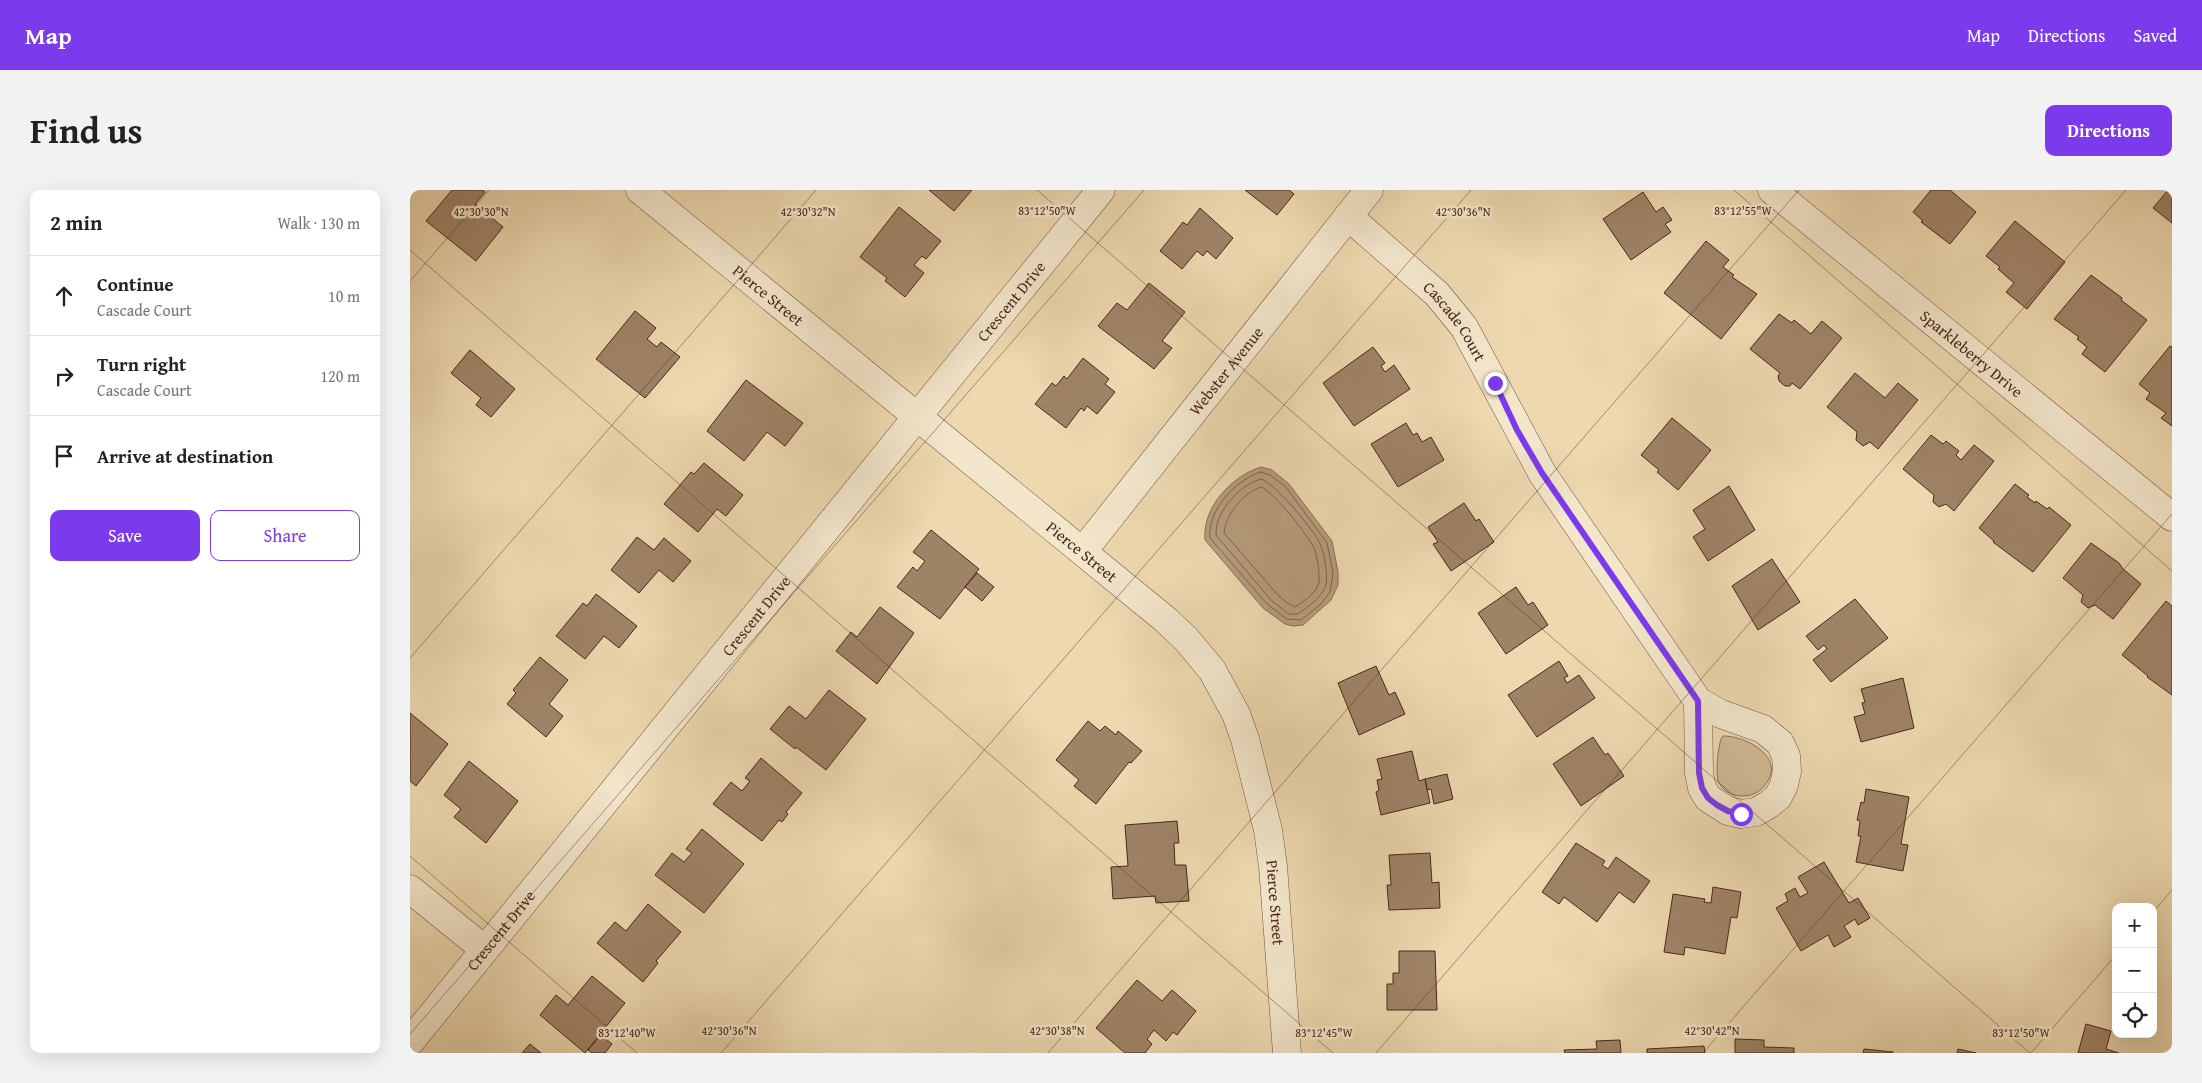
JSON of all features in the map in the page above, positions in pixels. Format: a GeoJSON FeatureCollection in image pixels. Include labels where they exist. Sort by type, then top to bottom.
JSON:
{"type":"FeatureCollection","features":[{"type":"Feature","properties":{"kind":"street","name":"Pierce Street"},"geometry":{"type":"LineString","coordinates":[[640,190],[1166,620],[1186,639],[1212,670],[1236,714],[1259,793],[1273,866],[1287,1053]]}},
{"type":"Feature","properties":{"kind":"street","name":"Crescent Drive"},"geometry":{"type":"LineString","coordinates":[[410,1042],[1101,190]]}},
{"type":"Feature","properties":{"kind":"street","name":"Webster Avenue"},"geometry":{"type":"LineString","coordinates":[[1083,551],[1369,190]]}},
{"type":"Feature","properties":{"kind":"street","name":"Sparkleberry Drive"},"geometry":{"type":"LineString","coordinates":[[1772,190],[2172,517]]}},
{"type":"Feature","properties":{"kind":"street","name":"Cascade Court"},"geometry":{"type":"LineString","coordinates":[[1348,216],[1437,294],[1464,327],[1542,473],[1698,701]]}},
{"type":"Feature","properties":{"kind":"street"},"geometry":{"type":"LineString","coordinates":[[410,889],[484,949]]}},
{"type":"Feature","properties":{"kind":"shaded area"},"geometry":{"type":"Polygon","coordinates":[[[1723,736],[1733,737],[1753,744],[1768,758],[1771,766],[1770,775],[1760,790],[1742,796],[1729,793],[1723,789],[1717,774],[1720,744],[1723,736]]]}},
{"type":"Feature","properties":{"kind":"water"},"geometry":{"type":"Polygon","coordinates":[[[1261,467],[1272,470],[1289,484],[1332,541],[1338,572],[1338,585],[1331,600],[1303,625],[1293,626],[1285,624],[1263,608],[1205,540],[1208,516],[1221,494],[1250,471],[1261,467]]]}},
{"type":"Feature","properties":{"kind":"building"},"geometry":{"type":"Polygon","coordinates":[[[452,190],[482,190],[485,192],[475,204],[503,227],[476,261],[426,221],[452,190]]]}},
{"type":"Feature","properties":{"kind":"building"},"geometry":{"type":"Polygon","coordinates":[[[929,190],[972,190],[954,211],[929,190]]]}},
{"type":"Feature","properties":{"kind":"building"},"geometry":{"type":"Polygon","coordinates":[[[1245,190],[1289,190],[1294,194],[1277,215],[1245,190]]]}},
{"type":"Feature","properties":{"kind":"building"},"geometry":{"type":"Polygon","coordinates":[[[1931,190],[1950,190],[1976,212],[1950,244],[1921,222],[1923,221],[1913,212],[1931,190]]]}},
{"type":"Feature","properties":{"kind":"building"},"geometry":{"type":"Polygon","coordinates":[[[2168,190],[2172,190],[2172,223],[2153,208],[2168,190]]]}},
{"type":"Feature","properties":{"kind":"building"},"geometry":{"type":"Polygon","coordinates":[[[1643,192],[1656,212],[1663,207],[1672,220],[1665,224],[1671,232],[1631,260],[1603,219],[1643,192]]]}},
{"type":"Feature","properties":{"kind":"building"},"geometry":{"type":"Polygon","coordinates":[[[899,207],[941,241],[926,259],[922,256],[914,265],[924,273],[905,297],[885,281],[887,278],[860,257],[899,207]]]}},
{"type":"Feature","properties":{"kind":"building"},"geometry":{"type":"Polygon","coordinates":[[[1200,208],[1233,238],[1216,259],[1207,251],[1203,256],[1197,251],[1182,269],[1160,251],[1183,222],[1187,225],[1200,208]]]}},
{"type":"Feature","properties":{"kind":"building"},"geometry":{"type":"Polygon","coordinates":[[[2015,221],[2065,262],[2027,309],[2006,292],[2014,283],[1998,269],[2000,267],[1986,256],[2015,221]]]}},
{"type":"Feature","properties":{"kind":"building"},"geometry":{"type":"Polygon","coordinates":[[[1706,241],[1729,260],[1723,267],[1734,275],[1732,277],[1757,294],[1721,339],[1664,293],[1706,241]]]}},
{"type":"Feature","properties":{"kind":"building"},"geometry":{"type":"Polygon","coordinates":[[[2091,275],[2147,320],[2105,372],[2082,354],[2087,347],[2077,339],[2079,337],[2054,319],[2091,275]]]}},
{"type":"Feature","properties":{"kind":"building"},"geometry":{"type":"Polygon","coordinates":[[[1149,283],[1185,312],[1162,341],[1172,348],[1154,369],[1098,326],[1117,303],[1127,310],[1149,283]]]}},
{"type":"Feature","properties":{"kind":"building"},"geometry":{"type":"Polygon","coordinates":[[[635,311],[656,328],[647,339],[657,347],[661,342],[680,357],[645,398],[596,359],[635,311]]]}},
{"type":"Feature","properties":{"kind":"building"},"geometry":{"type":"Polygon","coordinates":[[[1779,314],[1792,323],[1794,320],[1811,334],[1822,321],[1842,338],[1800,389],[1792,383],[1790,386],[1785,386],[1779,381],[1778,376],[1780,373],[1750,349],[1779,314]]]}},
{"type":"Feature","properties":{"kind":"building"},"geometry":{"type":"Polygon","coordinates":[[[2170,346],[2172,347],[2172,426],[2161,418],[2166,413],[2146,399],[2150,393],[2139,384],[2170,346]]]}},
{"type":"Feature","properties":{"kind":"building"},"geometry":{"type":"Polygon","coordinates":[[[1373,347],[1385,363],[1381,366],[1385,372],[1394,365],[1410,389],[1354,426],[1323,383],[1373,347]]]}},
{"type":"Feature","properties":{"kind":"building"},"geometry":{"type":"Polygon","coordinates":[[[470,350],[515,389],[491,417],[476,405],[481,398],[451,373],[470,350]]]}},
{"type":"Feature","properties":{"kind":"building"},"geometry":{"type":"Polygon","coordinates":[[[1083,358],[1109,379],[1105,384],[1115,392],[1097,414],[1087,406],[1084,411],[1081,408],[1066,428],[1035,404],[1052,383],[1056,386],[1064,376],[1067,379],[1083,358]]]}},
{"type":"Feature","properties":{"kind":"building"},"geometry":{"type":"Polygon","coordinates":[[[1855,373],[1885,398],[1898,383],[1918,400],[1878,449],[1870,442],[1863,446],[1856,440],[1857,432],[1827,407],[1855,373]]]}},
{"type":"Feature","properties":{"kind":"building"},"geometry":{"type":"Polygon","coordinates":[[[746,380],[803,423],[785,446],[767,432],[744,461],[707,431],[746,380]]]}},
{"type":"Feature","properties":{"kind":"building"},"geometry":{"type":"Polygon","coordinates":[[[1672,418],[1711,450],[1678,490],[1641,455],[1672,418]]]}},
{"type":"Feature","properties":{"kind":"building"},"geometry":{"type":"Polygon","coordinates":[[[1406,423],[1413,435],[1417,433],[1422,442],[1431,437],[1444,460],[1398,487],[1371,444],[1406,423]]]}},
{"type":"Feature","properties":{"kind":"building"},"geometry":{"type":"Polygon","coordinates":[[[1931,435],[1943,444],[1946,441],[1959,451],[1956,455],[1961,460],[1974,445],[1994,461],[1954,511],[1946,504],[1939,507],[1933,502],[1934,495],[1903,469],[1931,435]]]}},
{"type":"Feature","properties":{"kind":"building"},"geometry":{"type":"Polygon","coordinates":[[[704,463],[743,495],[726,516],[717,509],[698,532],[664,504],[691,472],[694,474],[704,463]]]}},
{"type":"Feature","properties":{"kind":"building"},"geometry":{"type":"Polygon","coordinates":[[[2015,484],[2029,495],[2027,497],[2035,503],[2036,501],[2047,509],[2049,507],[2071,525],[2033,572],[1993,542],[1979,528],[2015,484]]]}},
{"type":"Feature","properties":{"kind":"building"},"geometry":{"type":"Polygon","coordinates":[[[1729,486],[1755,530],[1708,561],[1693,537],[1705,529],[1693,510],[1729,486]]]}},
{"type":"Feature","properties":{"kind":"building"},"geometry":{"type":"Polygon","coordinates":[[[1464,503],[1476,521],[1479,519],[1494,542],[1451,571],[1433,544],[1438,542],[1428,527],[1464,503]]]}},
{"type":"Feature","properties":{"kind":"building"},"geometry":{"type":"Polygon","coordinates":[[[931,530],[979,569],[940,619],[897,587],[913,567],[917,571],[925,561],[913,552],[931,530]]]}},
{"type":"Feature","properties":{"kind":"building"},"geometry":{"type":"Polygon","coordinates":[[[637,537],[654,550],[664,538],[691,561],[673,582],[659,570],[639,593],[611,570],[637,537]]]}},
{"type":"Feature","properties":{"kind":"building"},"geometry":{"type":"Polygon","coordinates":[[[2091,543],[2119,563],[2123,569],[2141,584],[2113,619],[2095,605],[2088,608],[2081,602],[2083,595],[2063,578],[2091,543]]]}},
{"type":"Feature","properties":{"kind":"building"},"geometry":{"type":"Polygon","coordinates":[[[1772,559],[1800,602],[1758,630],[1732,586],[1772,559]]]}},
{"type":"Feature","properties":{"kind":"building"},"geometry":{"type":"Polygon","coordinates":[[[977,573],[994,587],[982,601],[965,587],[977,573]]]}},
{"type":"Feature","properties":{"kind":"building"},"geometry":{"type":"Polygon","coordinates":[[[1516,587],[1528,605],[1533,602],[1548,625],[1506,654],[1478,613],[1516,587]]]}},
{"type":"Feature","properties":{"kind":"building"},"geometry":{"type":"Polygon","coordinates":[[[596,594],[637,626],[619,648],[604,636],[585,659],[556,636],[583,603],[587,606],[596,594]]]}},
{"type":"Feature","properties":{"kind":"building"},"geometry":{"type":"Polygon","coordinates":[[[1855,599],[1888,638],[1831,682],[1813,660],[1827,649],[1824,645],[1818,650],[1806,636],[1855,599]]]}},
{"type":"Feature","properties":{"kind":"building"},"geometry":{"type":"Polygon","coordinates":[[[2166,601],[2172,606],[2172,695],[2147,677],[2122,655],[2166,601]]]}},
{"type":"Feature","properties":{"kind":"building"},"geometry":{"type":"Polygon","coordinates":[[[880,607],[914,633],[877,684],[836,651],[851,632],[857,637],[880,607]]]}},
{"type":"Feature","properties":{"kind":"building"},"geometry":{"type":"Polygon","coordinates":[[[540,657],[568,680],[549,704],[563,716],[546,737],[507,704],[516,693],[513,690],[540,657]]]}},
{"type":"Feature","properties":{"kind":"building"},"geometry":{"type":"Polygon","coordinates":[[[1559,661],[1568,676],[1564,678],[1567,683],[1579,675],[1595,698],[1537,737],[1508,695],[1559,661]]]}},
{"type":"Feature","properties":{"kind":"building"},"geometry":{"type":"Polygon","coordinates":[[[1376,666],[1389,695],[1395,692],[1405,714],[1359,735],[1338,683],[1376,666]]]}},
{"type":"Feature","properties":{"kind":"building"},"geometry":{"type":"Polygon","coordinates":[[[1903,678],[1914,728],[1861,742],[1854,717],[1865,714],[1862,703],[1865,702],[1861,689],[1903,678]]]}},
{"type":"Feature","properties":{"kind":"building"},"geometry":{"type":"Polygon","coordinates":[[[829,690],[866,719],[826,770],[770,729],[789,706],[806,719],[829,690]]]}},
{"type":"Feature","properties":{"kind":"building"},"geometry":{"type":"Polygon","coordinates":[[[410,713],[448,744],[416,786],[410,781],[410,713]]]}},
{"type":"Feature","properties":{"kind":"building"},"geometry":{"type":"Polygon","coordinates":[[[1088,721],[1100,731],[1105,726],[1116,735],[1118,731],[1142,751],[1131,763],[1129,762],[1096,804],[1074,786],[1079,780],[1056,760],[1088,721]]]}},
{"type":"Feature","properties":{"kind":"building"},"geometry":{"type":"Polygon","coordinates":[[[1593,737],[1605,755],[1608,753],[1624,776],[1581,806],[1553,764],[1593,737]]]}},
{"type":"Feature","properties":{"kind":"building"},"geometry":{"type":"Polygon","coordinates":[[[1412,751],[1419,781],[1425,779],[1430,803],[1381,815],[1376,792],[1379,790],[1377,780],[1382,779],[1377,759],[1412,751]]]}},
{"type":"Feature","properties":{"kind":"building"},"geometry":{"type":"Polygon","coordinates":[[[761,758],[802,793],[786,812],[788,814],[782,822],[779,820],[762,841],[713,804],[731,782],[742,791],[750,781],[745,778],[761,758]]]}},
{"type":"Feature","properties":{"kind":"building"},"geometry":{"type":"Polygon","coordinates":[[[469,761],[518,801],[486,843],[454,817],[461,809],[444,795],[469,761]]]}},
{"type":"Feature","properties":{"kind":"building"},"geometry":{"type":"Polygon","coordinates":[[[1447,774],[1453,799],[1434,804],[1431,789],[1427,790],[1425,779],[1447,774]]]}},
{"type":"Feature","properties":{"kind":"building"},"geometry":{"type":"Polygon","coordinates":[[[1866,789],[1909,797],[1901,844],[1908,845],[1903,871],[1856,862],[1861,836],[1858,836],[1860,821],[1857,820],[1861,802],[1864,803],[1866,789]]]}},
{"type":"Feature","properties":{"kind":"building"},"geometry":{"type":"Polygon","coordinates":[[[1177,821],[1179,843],[1174,843],[1175,865],[1186,865],[1189,901],[1156,903],[1155,896],[1113,899],[1111,867],[1128,866],[1125,825],[1177,821]]]}},
{"type":"Feature","properties":{"kind":"building"},"geometry":{"type":"Polygon","coordinates":[[[702,829],[744,864],[704,913],[655,875],[672,853],[684,862],[692,853],[686,849],[702,829]]]}},
{"type":"Feature","properties":{"kind":"building"},"geometry":{"type":"Polygon","coordinates":[[[1576,843],[1605,861],[1602,865],[1608,869],[1616,857],[1650,881],[1634,903],[1619,892],[1597,922],[1564,897],[1559,904],[1542,892],[1576,843]]]}},
{"type":"Feature","properties":{"kind":"building"},"geometry":{"type":"Polygon","coordinates":[[[1430,853],[1432,883],[1439,882],[1440,908],[1389,910],[1387,885],[1391,885],[1389,855],[1430,853]]]}},
{"type":"Feature","properties":{"kind":"building"},"geometry":{"type":"Polygon","coordinates":[[[1824,862],[1849,903],[1858,898],[1870,918],[1858,925],[1855,919],[1844,926],[1851,937],[1834,947],[1828,935],[1801,951],[1776,908],[1788,901],[1785,894],[1795,888],[1800,897],[1808,893],[1798,877],[1824,862]]]}},
{"type":"Feature","properties":{"kind":"building"},"geometry":{"type":"Polygon","coordinates":[[[1713,887],[1741,892],[1737,918],[1731,917],[1725,954],[1685,947],[1684,955],[1664,952],[1673,894],[1705,899],[1704,902],[1711,903],[1713,887]]]}},
{"type":"Feature","properties":{"kind":"building"},"geometry":{"type":"Polygon","coordinates":[[[648,904],[681,932],[656,961],[658,963],[643,982],[597,943],[615,922],[626,931],[648,904]]]}},
{"type":"Feature","properties":{"kind":"building"},"geometry":{"type":"Polygon","coordinates":[[[1399,951],[1435,951],[1437,1010],[1387,1010],[1387,984],[1393,984],[1393,973],[1399,973],[1399,951]]]}},
{"type":"Feature","properties":{"kind":"building"},"geometry":{"type":"Polygon","coordinates":[[[592,976],[625,1003],[585,1053],[540,1015],[556,995],[568,1005],[592,976]]]}},
{"type":"Feature","properties":{"kind":"building"},"geometry":{"type":"Polygon","coordinates":[[[1137,980],[1162,1001],[1172,990],[1196,1011],[1177,1035],[1173,1032],[1166,1041],[1154,1030],[1147,1039],[1152,1044],[1145,1053],[1125,1053],[1096,1028],[1137,980]]]}},
{"type":"Feature","properties":{"kind":"building"},"geometry":{"type":"Polygon","coordinates":[[[2086,1024],[2111,1031],[2106,1049],[2119,1053],[2078,1053],[2086,1024]]]}},
{"type":"Feature","properties":{"kind":"building"},"geometry":{"type":"Polygon","coordinates":[[[601,1035],[612,1044],[605,1053],[592,1053],[588,1050],[601,1035]]]}},
{"type":"Feature","properties":{"kind":"building"},"geometry":{"type":"Polygon","coordinates":[[[1735,1039],[1764,1040],[1764,1047],[1794,1048],[1794,1053],[1735,1053],[1735,1039]]]}},
{"type":"Feature","properties":{"kind":"building"},"geometry":{"type":"Polygon","coordinates":[[[1620,1040],[1621,1053],[1565,1053],[1564,1050],[1597,1049],[1596,1041],[1620,1040]]]}},
{"type":"Feature","properties":{"kind":"building"},"geometry":{"type":"Polygon","coordinates":[[[530,1044],[541,1053],[522,1053],[530,1044]]]}},
{"type":"Feature","properties":{"kind":"building"},"geometry":{"type":"Polygon","coordinates":[[[1704,1046],[1705,1053],[1647,1053],[1647,1049],[1704,1046]]]}},
{"type":"Feature","properties":{"kind":"building"},"geometry":{"type":"Polygon","coordinates":[[[1864,1049],[1893,1052],[1893,1053],[1863,1053],[1864,1049]]]}},
{"type":"Feature","properties":{"kind":"building"},"geometry":{"type":"Polygon","coordinates":[[[1958,1049],[1976,1053],[1957,1053],[1958,1049]]]}},
{"type":"Feature","properties":{"kind":"route"},"geometry":{"type":"LineString","coordinates":[[1495,383],[1517,430],[1542,473],[1698,701],[1699,773],[1702,788],[1708,798],[1717,805],[1728,811],[1741,814]]}}]}
